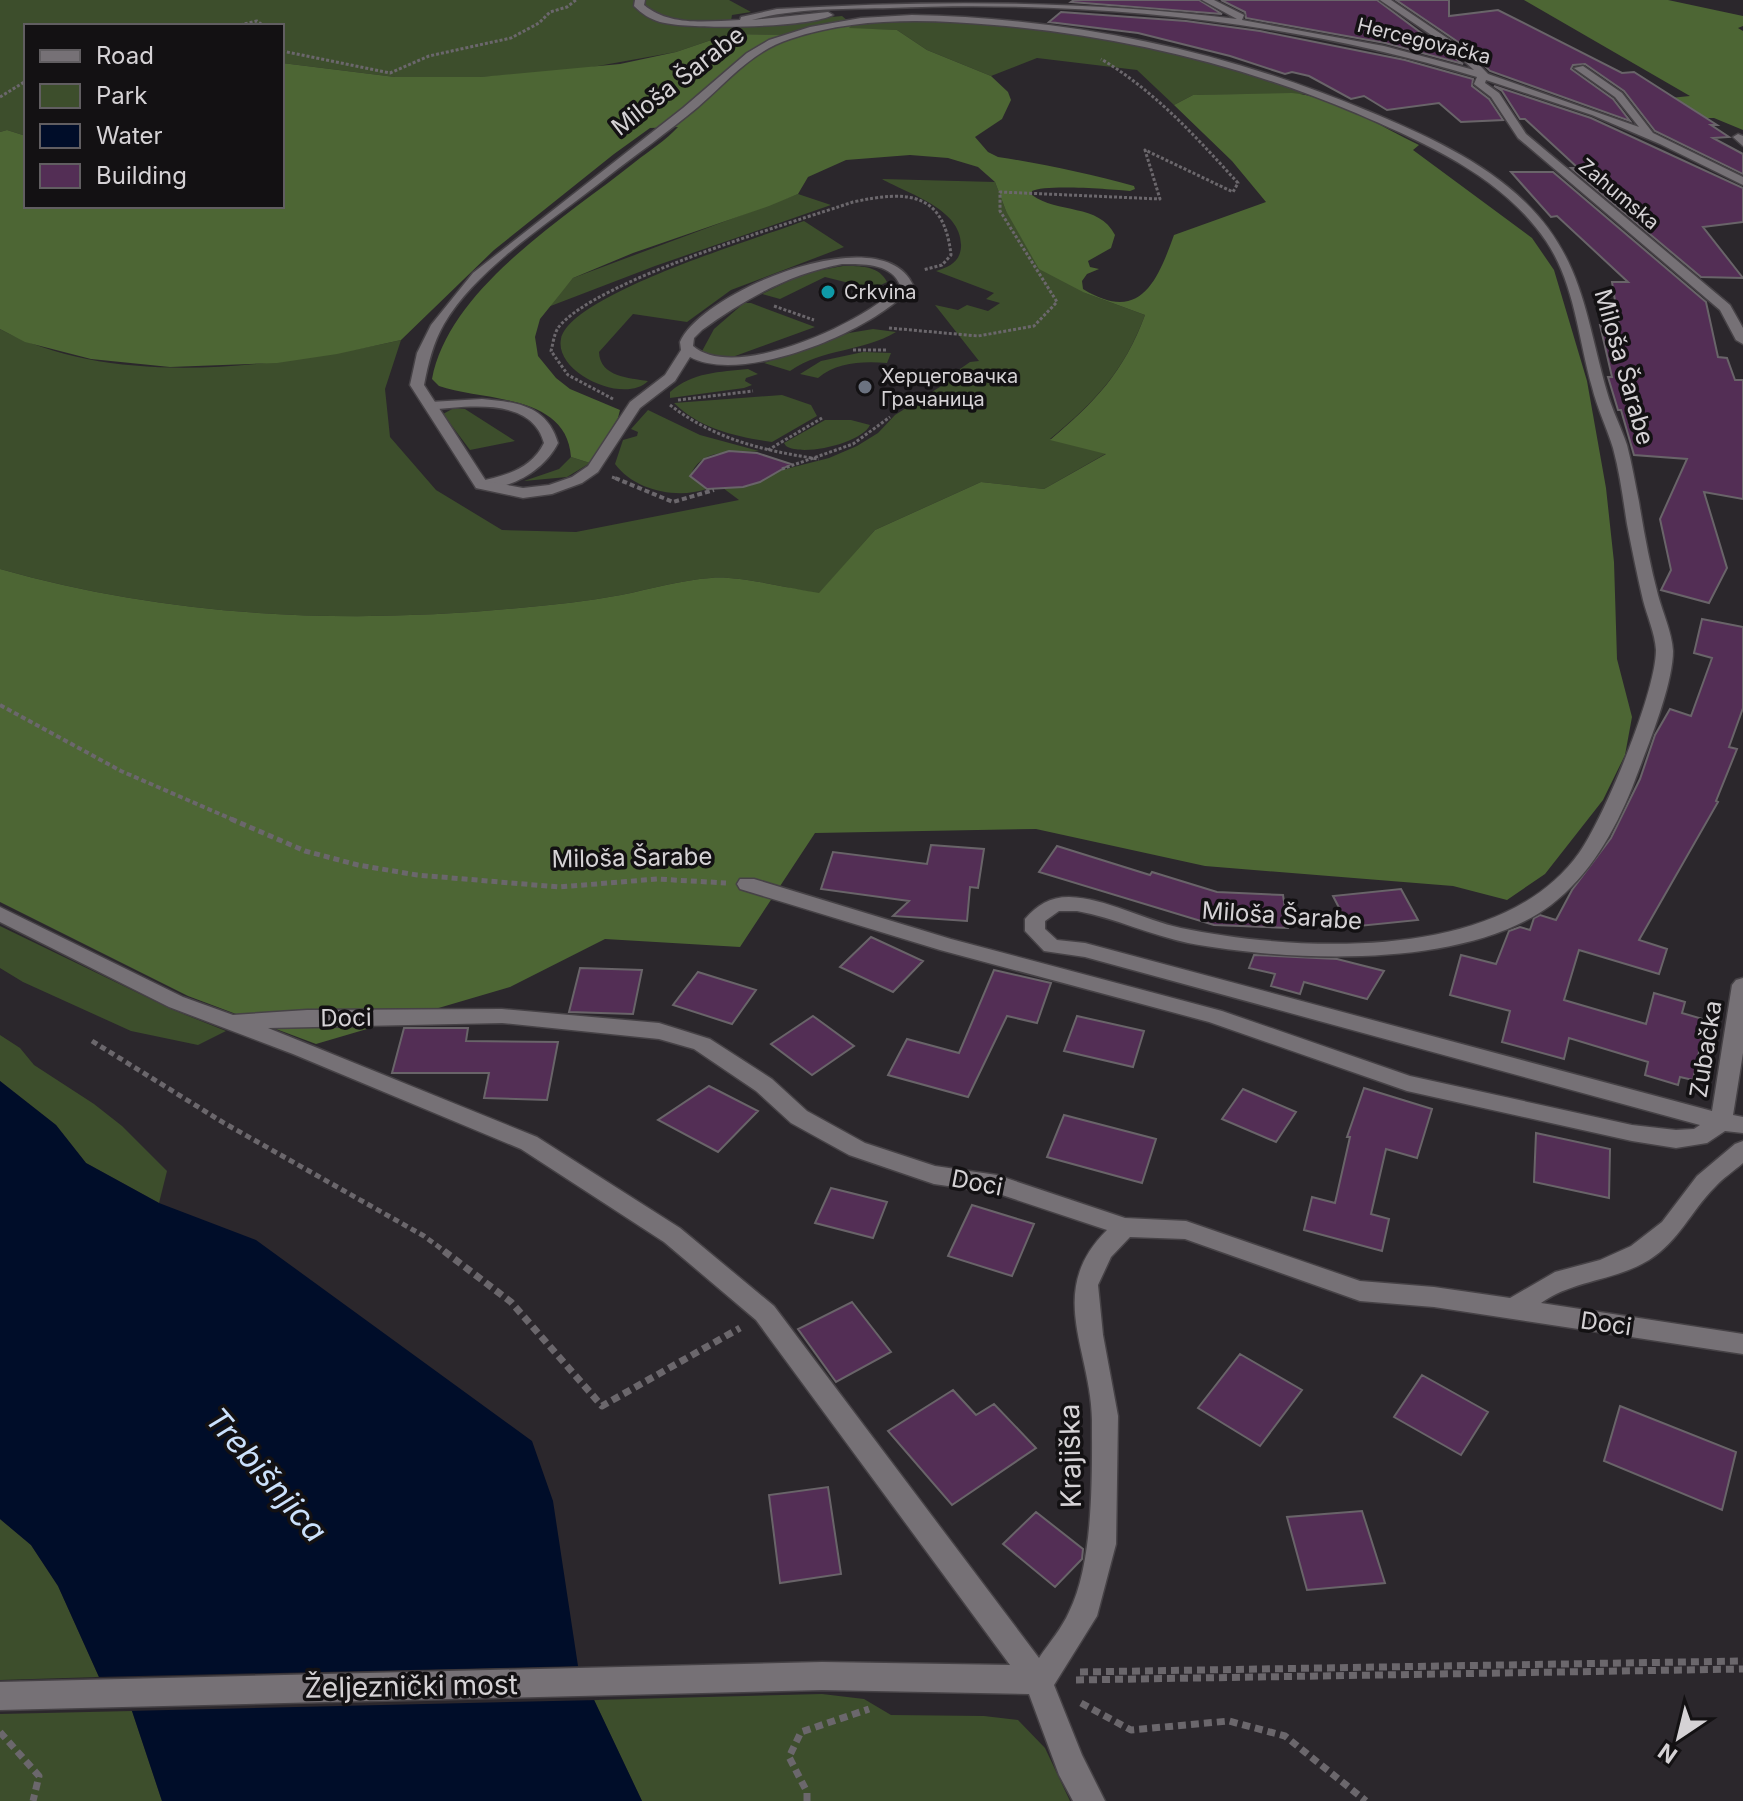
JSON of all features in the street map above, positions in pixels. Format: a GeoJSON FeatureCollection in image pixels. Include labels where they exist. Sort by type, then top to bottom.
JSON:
{"type":"FeatureCollection","features":[{"type":"Feature","properties":{"kind":"street"},"geometry":{"type":"LineString","coordinates":[[640,0],[639,6],[644,12],[668,21],[751,23],[875,13],[923,17]]}},
{"type":"Feature","properties":{"kind":"street"},"geometry":{"type":"LineString","coordinates":[[1207,0],[1251,23]]}},
{"type":"Feature","properties":{"kind":"street"},"geometry":{"type":"LineString","coordinates":[[1385,0],[1411,22],[1460,49],[1483,74]]}},
{"type":"Feature","properties":{"kind":"street"},"geometry":{"type":"LineString","coordinates":[[974,1],[1023,18]]}},
{"type":"Feature","properties":{"kind":"street","name":"Hercegovačka"},"geometry":{"type":"LineString","coordinates":[[751,23],[744,19],[871,2],[974,1],[1123,7],[1251,23],[1353,42],[1483,74],[1566,101],[1648,133],[1731,173],[1743,182]]}},
{"type":"Feature","properties":{"kind":"street","name":"Miloša Šarabe"},"geometry":{"type":"LineString","coordinates":[[481,485],[417,385],[419,364],[438,320],[456,297],[631,152],[701,99],[743,58],[776,41],[820,28],[878,19],[923,17],[1087,32],[1191,52],[1247,67],[1297,84],[1455,154],[1528,211],[1553,242],[1569,270],[1601,395],[1621,451],[1651,602],[1664,645],[1658,686],[1621,796],[1574,874],[1534,907],[1487,929],[1429,943],[1364,949],[1276,947],[1209,940],[1144,926],[1077,904],[1060,904],[1044,909],[1035,919],[1035,931],[1051,946],[1085,950],[1732,1123]]}},
{"type":"Feature","properties":{"kind":"street"},"geometry":{"type":"LineString","coordinates":[[1579,68],[1604,81],[1625,99],[1648,133]]}},
{"type":"Feature","properties":{"kind":"street","name":"Zahumska"},"geometry":{"type":"LineString","coordinates":[[1483,74],[1479,84],[1495,95],[1522,136],[1725,308],[1743,340]]}},
{"type":"Feature","properties":{"kind":"street"},"geometry":{"type":"LineString","coordinates":[[670,378],[727,363],[766,358],[845,328],[904,290],[907,285],[902,274],[878,263],[842,260],[818,264],[742,294],[685,340],[688,350],[702,358],[727,363]]}},
{"type":"Feature","properties":{"kind":"street"},"geometry":{"type":"LineString","coordinates":[[481,485],[510,492],[538,492],[565,486],[593,469],[635,405],[670,378],[688,350]]}},
{"type":"Feature","properties":{"kind":"street"},"geometry":{"type":"LineString","coordinates":[[747,884],[999,960],[1214,1016],[1407,1083],[1632,1133],[1676,1139],[1699,1137],[1732,1123]]}},
{"type":"Feature","properties":{"kind":"street"},"geometry":{"type":"LineString","coordinates":[[0,914],[176,1002],[529,1143],[672,1235],[765,1313],[1042,1676],[1070,1764],[1090,1801]]}},
{"type":"Feature","properties":{"kind":"street","name":"Zubačka"},"geometry":{"type":"LineString","coordinates":[[1732,1123],[1743,985]]}},
{"type":"Feature","properties":{"kind":"street","name":"Doci"},"geometry":{"type":"LineString","coordinates":[[232,1023],[307,1018],[502,1016],[659,1031],[702,1044],[764,1085],[799,1117],[857,1149],[934,1175],[997,1184],[1125,1227],[1186,1230],[1360,1291],[1434,1297],[1743,1344]]}},
{"type":"Feature","properties":{"kind":"street"},"geometry":{"type":"LineString","coordinates":[[1511,1311],[1539,1291],[1564,1279],[1605,1269],[1640,1253],[1670,1229],[1705,1182],[1743,1150]]}},
{"type":"Feature","properties":{"kind":"street","name":"Krajiška"},"geometry":{"type":"LineString","coordinates":[[1042,1676],[1083,1616],[1102,1544],[1105,1416],[1090,1335],[1086,1285],[1101,1251],[1125,1227]]}},
{"type":"Feature","properties":{"kind":"street","name":"Željeznički most"},"geometry":{"type":"LineString","coordinates":[[0,1696],[822,1676],[1042,1676]]}},
{"type":"Feature","properties":{"kind":"lane"},"geometry":{"type":"LineString","coordinates":[[430,406],[472,402],[501,405],[528,413],[545,425],[551,443],[542,459],[523,473],[481,485]]}},
{"type":"Feature","properties":{"kind":"path"},"geometry":{"type":"LineString","coordinates":[[284,51],[390,73],[401,71],[427,57],[522,32],[550,12],[567,7],[576,0]]}},
{"type":"Feature","properties":{"kind":"path"},"geometry":{"type":"LineString","coordinates":[[244,24],[257,21],[265,24]]}},
{"type":"Feature","properties":{"kind":"path"},"geometry":{"type":"LineString","coordinates":[[742,294],[845,328],[978,336],[1034,326],[1057,302],[1000,211],[1000,192],[1160,199],[1145,150],[1204,175],[1233,192],[1238,183],[1197,138],[1125,71],[1100,58]]}},
{"type":"Feature","properties":{"kind":"path"},"geometry":{"type":"LineString","coordinates":[[0,97],[24,84]]}},
{"type":"Feature","properties":{"kind":"path"},"geometry":{"type":"LineString","coordinates":[[753,391],[667,401],[684,416],[709,430],[767,450],[819,459]]}},
{"type":"Feature","properties":{"kind":"path"},"geometry":{"type":"LineString","coordinates":[[782,469],[819,459],[860,442],[890,417]]}},
{"type":"Feature","properties":{"kind":"path"},"geometry":{"type":"LineString","coordinates":[[767,450],[822,418]]}},
{"type":"Feature","properties":{"kind":"path"},"geometry":{"type":"LineString","coordinates":[[593,469],[673,502],[714,490]]}},
{"type":"Feature","properties":{"kind":"path","name":"Miloša Šarabe"},"geometry":{"type":"LineString","coordinates":[[0,705],[121,771],[305,851],[358,865],[417,875],[559,887],[657,879],[747,884]]}},
{"type":"Feature","properties":{"kind":"path"},"geometry":{"type":"LineString","coordinates":[[92,1041],[224,1123],[424,1236],[511,1302],[602,1406],[765,1313]]}},
{"type":"Feature","properties":{"kind":"path"},"geometry":{"type":"LineString","coordinates":[[1042,1676],[1743,1661]]}},
{"type":"Feature","properties":{"kind":"path"},"geometry":{"type":"LineString","coordinates":[[1042,1676],[1743,1669]]}},
{"type":"Feature","properties":{"kind":"path"},"geometry":{"type":"LineString","coordinates":[[1042,1676],[1131,1730],[1229,1721],[1285,1736],[1366,1801]]}},
{"type":"Feature","properties":{"kind":"path"},"geometry":{"type":"LineString","coordinates":[[807,1801],[807,1792],[789,1757],[801,1732],[898,1700],[914,1678]]}},
{"type":"Feature","properties":{"kind":"path"},"geometry":{"type":"LineString","coordinates":[[0,1732],[39,1776],[33,1801]]}},
{"type":"Feature","properties":{"kind":"green space"},"geometry":{"type":"Polygon","coordinates":[[[0,0],[638,0],[637,6],[676,24],[758,24],[842,16],[848,21],[787,35],[729,34],[676,52],[570,71],[480,77],[395,77],[284,63],[284,24],[24,24],[24,135],[7,130],[0,132],[0,0]]]}},
{"type":"Feature","properties":{"kind":"green space"},"geometry":{"type":"Polygon","coordinates":[[[643,0],[729,0],[751,12],[732,15],[731,21],[684,21],[652,12],[641,6],[643,0]]]}},
{"type":"Feature","properties":{"kind":"green space"},"geometry":{"type":"Polygon","coordinates":[[[1524,0],[1668,0],[1743,16],[1743,26],[1738,28],[1743,31],[1743,130],[1714,118],[1686,118],[1640,101],[1690,96],[1524,0]]]}},
{"type":"Feature","properties":{"kind":"green space"},"geometry":{"type":"Polygon","coordinates":[[[908,20],[1010,27],[1110,41],[1209,63],[1307,94],[1193,95],[1174,105],[1137,70],[1037,58],[991,76],[927,50],[897,30],[847,29],[853,24],[908,20]]]}},
{"type":"Feature","properties":{"kind":"green space"},"geometry":{"type":"Polygon","coordinates":[[[853,24],[849,28],[897,30],[927,50],[991,76],[1008,92],[1011,100],[1002,119],[975,137],[988,152],[998,157],[1134,186],[1135,189],[1130,191],[1064,187],[1032,191],[1032,195],[1042,201],[1099,218],[1115,235],[1111,248],[1088,261],[1090,267],[1099,269],[1087,274],[1082,281],[1083,289],[1103,299],[1119,302],[1132,300],[1144,293],[1161,268],[1174,235],[1266,202],[1232,161],[1174,105],[1193,95],[1292,93],[1341,106],[1419,145],[1413,150],[1532,238],[1554,270],[1587,381],[1606,488],[1614,562],[1617,659],[1632,717],[1625,755],[1603,800],[1545,874],[1507,900],[1453,886],[1205,866],[1036,829],[815,833],[740,947],[605,939],[510,987],[316,1044],[188,996],[0,902],[0,569],[128,598],[192,607],[323,616],[389,616],[532,607],[609,597],[711,578],[749,580],[819,593],[875,530],[981,482],[1044,489],[1106,454],[1050,440],[1094,399],[1118,370],[1145,315],[1085,293],[1039,269],[1006,211],[995,182],[978,167],[948,158],[910,155],[846,160],[808,177],[798,194],[633,253],[573,278],[540,319],[535,337],[538,356],[556,378],[570,389],[620,410],[590,463],[571,457],[566,436],[555,421],[539,410],[439,386],[432,379],[443,346],[461,315],[485,285],[544,231],[678,127],[650,128],[614,154],[494,250],[401,340],[277,363],[170,367],[91,359],[25,342],[0,329],[0,132],[7,130],[24,135],[24,208],[284,208],[284,63],[395,77],[480,77],[620,64],[676,52],[729,34],[799,35],[853,24]]]}},
{"type":"Feature","properties":{"kind":"green space"},"geometry":{"type":"Polygon","coordinates":[[[882,179],[995,182],[1006,211],[1085,293],[1145,315],[1128,353],[1107,384],[1050,439],[1107,453],[1044,489],[981,482],[875,530],[819,594],[749,580],[711,578],[609,597],[532,607],[389,616],[323,616],[192,607],[128,598],[0,569],[0,329],[45,348],[94,360],[198,368],[303,358],[401,340],[385,389],[390,437],[436,490],[502,530],[576,532],[739,500],[723,488],[750,486],[782,470],[829,458],[857,446],[878,433],[895,415],[959,375],[960,369],[970,362],[979,361],[935,305],[958,310],[967,305],[988,311],[1000,303],[986,299],[994,293],[936,271],[953,263],[960,252],[959,234],[953,222],[932,204],[882,179]]]}},
{"type":"Feature","properties":{"kind":"green space"},"geometry":{"type":"Polygon","coordinates":[[[798,194],[831,205],[548,307],[573,278],[798,194]]]}},
{"type":"Feature","properties":{"kind":"green space"},"geometry":{"type":"Polygon","coordinates":[[[804,221],[844,247],[731,290],[687,322],[633,314],[599,352],[604,367],[610,371],[648,381],[624,389],[609,387],[579,374],[568,363],[562,352],[561,339],[572,322],[596,304],[669,270],[804,221]]]}},
{"type":"Feature","properties":{"kind":"green space"},"geometry":{"type":"Polygon","coordinates":[[[843,266],[874,269],[887,282],[873,289],[825,277],[780,299],[762,294],[805,273],[843,266]]]}},
{"type":"Feature","properties":{"kind":"green space"},"geometry":{"type":"Polygon","coordinates":[[[744,303],[815,327],[727,359],[701,353],[714,329],[744,303]]]}},
{"type":"Feature","properties":{"kind":"green space"},"geometry":{"type":"Polygon","coordinates":[[[873,329],[896,332],[870,343],[816,358],[790,371],[764,363],[849,333],[873,329]]]}},
{"type":"Feature","properties":{"kind":"green space"},"geometry":{"type":"Polygon","coordinates":[[[863,352],[891,353],[887,363],[851,364],[833,369],[818,378],[800,374],[821,361],[863,352]]]}},
{"type":"Feature","properties":{"kind":"green space"},"geometry":{"type":"Polygon","coordinates":[[[748,369],[758,374],[746,378],[745,381],[752,385],[744,388],[670,398],[670,392],[688,380],[717,372],[748,369]]]}},
{"type":"Feature","properties":{"kind":"green space"},"geometry":{"type":"Polygon","coordinates":[[[782,395],[811,405],[817,416],[772,442],[707,425],[674,403],[782,395]]]}},
{"type":"Feature","properties":{"kind":"green space"},"geometry":{"type":"Polygon","coordinates":[[[454,408],[465,409],[515,441],[470,450],[443,414],[454,408]]]}},
{"type":"Feature","properties":{"kind":"green space"},"geometry":{"type":"Polygon","coordinates":[[[648,410],[700,435],[759,451],[722,453],[705,458],[692,472],[694,479],[707,489],[670,493],[645,486],[623,473],[615,464],[623,440],[637,436],[638,432],[631,429],[648,410]]]}},
{"type":"Feature","properties":{"kind":"green space"},"geometry":{"type":"Polygon","coordinates":[[[825,420],[851,420],[870,425],[856,437],[818,449],[794,449],[784,443],[825,420]]]}},
{"type":"Feature","properties":{"kind":"green space"},"geometry":{"type":"Polygon","coordinates":[[[571,457],[590,463],[567,477],[524,481],[559,469],[571,457]]]}},
{"type":"Feature","properties":{"kind":"green space"},"geometry":{"type":"Polygon","coordinates":[[[0,926],[171,1009],[226,1031],[198,1045],[131,1031],[23,982],[0,968],[0,926]]]}},
{"type":"Feature","properties":{"kind":"green space"},"geometry":{"type":"Polygon","coordinates":[[[0,1035],[20,1048],[34,1065],[122,1126],[167,1171],[159,1203],[86,1163],[56,1125],[0,1081],[0,1035]]]}},
{"type":"Feature","properties":{"kind":"green space"},"geometry":{"type":"Polygon","coordinates":[[[0,1519],[31,1545],[58,1586],[99,1677],[0,1680],[0,1519]]]}},
{"type":"Feature","properties":{"kind":"green space"},"geometry":{"type":"Polygon","coordinates":[[[822,1694],[864,1699],[891,1715],[984,1716],[1018,1720],[1045,1748],[1070,1801],[642,1801],[594,1700],[822,1694]]]}},
{"type":"Feature","properties":{"kind":"green space"},"geometry":{"type":"Polygon","coordinates":[[[132,1711],[162,1801],[0,1801],[0,1714],[132,1711]]]}},
{"type":"Feature","properties":{"kind":"water","name":"Trebišnjica"},"geometry":{"type":"Polygon","coordinates":[[[0,1081],[56,1125],[86,1163],[159,1203],[256,1240],[532,1441],[553,1501],[578,1666],[642,1801],[162,1801],[132,1711],[99,1677],[58,1586],[31,1545],[0,1519],[0,1081]]]}},
{"type":"Feature","properties":{"kind":"pier"},"geometry":{"type":"Polygon","coordinates":[[[583,1666],[599,1700],[126,1711],[95,1677],[583,1666]]]}},
{"type":"Feature","properties":{"kind":"building"},"geometry":{"type":"Polygon","coordinates":[[[1199,0],[1222,14],[1071,2],[1199,0]]]}},
{"type":"Feature","properties":{"kind":"building"},"geometry":{"type":"Polygon","coordinates":[[[1221,0],[1377,0],[1463,64],[1385,43],[1246,18],[1245,12],[1221,0]]]}},
{"type":"Feature","properties":{"kind":"building"},"geometry":{"type":"Polygon","coordinates":[[[1396,0],[1449,0],[1449,16],[1498,10],[1622,73],[1634,72],[1717,125],[1711,125],[1729,137],[1713,138],[1743,154],[1743,174],[1655,131],[1624,91],[1585,64],[1573,65],[1571,69],[1613,99],[1630,121],[1490,71],[1467,48],[1396,0]]]}},
{"type":"Feature","properties":{"kind":"building"},"geometry":{"type":"Polygon","coordinates":[[[1061,12],[1186,21],[1260,31],[1405,60],[1473,79],[1472,86],[1489,99],[1503,120],[1461,122],[1439,103],[1387,110],[1364,96],[1351,99],[1309,76],[1292,72],[1285,74],[1230,56],[1138,33],[1049,22],[1061,12]]]}},
{"type":"Feature","properties":{"kind":"building"},"geometry":{"type":"Polygon","coordinates":[[[1494,86],[1591,118],[1743,188],[1743,222],[1703,227],[1743,278],[1701,277],[1571,168],[1578,168],[1525,119],[1520,119],[1502,91],[1494,86]]]}},
{"type":"Feature","properties":{"kind":"building"},"geometry":{"type":"Polygon","coordinates":[[[1511,172],[1553,172],[1706,302],[1718,357],[1727,358],[1735,380],[1743,380],[1743,499],[1704,492],[1727,568],[1709,603],[1661,590],[1671,570],[1660,519],[1687,459],[1634,455],[1621,410],[1618,410],[1608,377],[1612,377],[1600,325],[1619,326],[1612,282],[1628,282],[1557,216],[1551,217],[1511,172]]]}},
{"type":"Feature","properties":{"kind":"building"},"geometry":{"type":"Polygon","coordinates":[[[729,451],[757,453],[791,464],[760,482],[743,487],[707,489],[690,476],[704,459],[729,451]]]}},
{"type":"Feature","properties":{"kind":"building"},"geometry":{"type":"Polygon","coordinates":[[[1702,619],[1743,627],[1743,708],[1729,747],[1737,749],[1718,802],[1639,940],[1667,949],[1659,974],[1579,950],[1564,1000],[1646,1024],[1654,993],[1685,1002],[1682,1013],[1706,1020],[1693,1080],[1680,1077],[1678,1085],[1645,1075],[1648,1062],[1569,1038],[1564,1059],[1502,1042],[1510,1011],[1450,995],[1461,955],[1496,964],[1509,931],[1520,927],[1530,930],[1534,918],[1540,915],[1556,920],[1572,890],[1611,838],[1640,779],[1655,735],[1670,709],[1691,716],[1712,658],[1694,653],[1702,619]]]}},
{"type":"Feature","properties":{"kind":"building"},"geometry":{"type":"Polygon","coordinates":[[[931,845],[984,849],[978,888],[970,887],[967,921],[893,916],[909,901],[821,889],[833,852],[927,864],[931,845]]]}},
{"type":"Feature","properties":{"kind":"building"},"geometry":{"type":"Polygon","coordinates":[[[1057,846],[1217,892],[1283,895],[1288,928],[1214,925],[1039,872],[1057,846]]]}},
{"type":"Feature","properties":{"kind":"building"},"geometry":{"type":"Polygon","coordinates":[[[1401,889],[1418,920],[1349,927],[1333,896],[1401,889]]]}},
{"type":"Feature","properties":{"kind":"building"},"geometry":{"type":"Polygon","coordinates":[[[871,937],[923,961],[893,992],[840,967],[871,937]]]}},
{"type":"Feature","properties":{"kind":"building"},"geometry":{"type":"Polygon","coordinates":[[[1254,955],[1337,959],[1384,971],[1367,999],[1304,982],[1300,994],[1271,986],[1275,974],[1249,968],[1254,955]]]}},
{"type":"Feature","properties":{"kind":"building"},"geometry":{"type":"Polygon","coordinates":[[[580,968],[642,970],[633,1014],[569,1012],[580,968]]]}},
{"type":"Feature","properties":{"kind":"building"},"geometry":{"type":"Polygon","coordinates":[[[994,970],[1051,983],[1037,1023],[1007,1016],[968,1097],[888,1075],[907,1039],[959,1053],[994,970]]]}},
{"type":"Feature","properties":{"kind":"building"},"geometry":{"type":"Polygon","coordinates":[[[698,972],[756,990],[732,1024],[673,1005],[698,972]]]}},
{"type":"Feature","properties":{"kind":"building"},"geometry":{"type":"Polygon","coordinates":[[[813,1016],[854,1046],[812,1075],[771,1044],[813,1016]]]}},
{"type":"Feature","properties":{"kind":"building"},"geometry":{"type":"Polygon","coordinates":[[[1077,1016],[1144,1031],[1133,1067],[1064,1051],[1077,1016]]]}},
{"type":"Feature","properties":{"kind":"building"},"geometry":{"type":"Polygon","coordinates":[[[404,1028],[468,1028],[466,1041],[558,1042],[547,1100],[484,1098],[489,1073],[392,1073],[404,1028]]]}},
{"type":"Feature","properties":{"kind":"building"},"geometry":{"type":"Polygon","coordinates":[[[709,1086],[758,1111],[718,1152],[658,1120],[709,1086]]]}},
{"type":"Feature","properties":{"kind":"building"},"geometry":{"type":"Polygon","coordinates":[[[1364,1088],[1432,1109],[1417,1158],[1386,1149],[1371,1214],[1389,1219],[1382,1251],[1304,1230],[1312,1197],[1335,1203],[1350,1137],[1347,1137],[1364,1088]]]}},
{"type":"Feature","properties":{"kind":"building"},"geometry":{"type":"Polygon","coordinates":[[[1243,1089],[1296,1112],[1276,1142],[1222,1119],[1243,1089]]]}},
{"type":"Feature","properties":{"kind":"building"},"geometry":{"type":"Polygon","coordinates":[[[1064,1115],[1156,1139],[1142,1183],[1047,1157],[1064,1115]]]}},
{"type":"Feature","properties":{"kind":"building"},"geometry":{"type":"Polygon","coordinates":[[[1536,1133],[1610,1149],[1609,1198],[1534,1182],[1536,1133]]]}},
{"type":"Feature","properties":{"kind":"building"},"geometry":{"type":"Polygon","coordinates":[[[831,1188],[887,1202],[873,1238],[815,1223],[831,1188]]]}},
{"type":"Feature","properties":{"kind":"building"},"geometry":{"type":"Polygon","coordinates":[[[972,1205],[1034,1224],[1012,1276],[948,1256],[972,1205]]]}},
{"type":"Feature","properties":{"kind":"building"},"geometry":{"type":"Polygon","coordinates":[[[852,1302],[891,1352],[836,1382],[798,1329],[852,1302]]]}},
{"type":"Feature","properties":{"kind":"building"},"geometry":{"type":"Polygon","coordinates":[[[1240,1354],[1302,1390],[1260,1446],[1198,1408],[1240,1354]]]}},
{"type":"Feature","properties":{"kind":"building"},"geometry":{"type":"Polygon","coordinates":[[[1422,1375],[1488,1412],[1461,1455],[1394,1417],[1422,1375]]]}},
{"type":"Feature","properties":{"kind":"building"},"geometry":{"type":"Polygon","coordinates":[[[953,1390],[976,1415],[994,1404],[1036,1448],[952,1505],[888,1431],[953,1390]]]}},
{"type":"Feature","properties":{"kind":"building"},"geometry":{"type":"Polygon","coordinates":[[[1620,1406],[1736,1452],[1722,1510],[1604,1461],[1620,1406]]]}},
{"type":"Feature","properties":{"kind":"building"},"geometry":{"type":"Polygon","coordinates":[[[828,1487],[841,1574],[780,1583],[769,1495],[828,1487]]]}},
{"type":"Feature","properties":{"kind":"building"},"geometry":{"type":"Polygon","coordinates":[[[1362,1511],[1385,1583],[1307,1590],[1287,1517],[1362,1511]]]}},
{"type":"Feature","properties":{"kind":"building"},"geometry":{"type":"Polygon","coordinates":[[[1036,1512],[1083,1549],[1082,1559],[1055,1587],[1003,1544],[1036,1512]]]}},
{"type":"Feature","properties":{"kind":"place","name":"Crkvina"},"geometry":{"type":"Point","coordinates":[828,292]}},
{"type":"Feature","properties":{"kind":"place","name":"Херцеговачка Грачаница"},"geometry":{"type":"Point","coordinates":[865,387]}}]}
